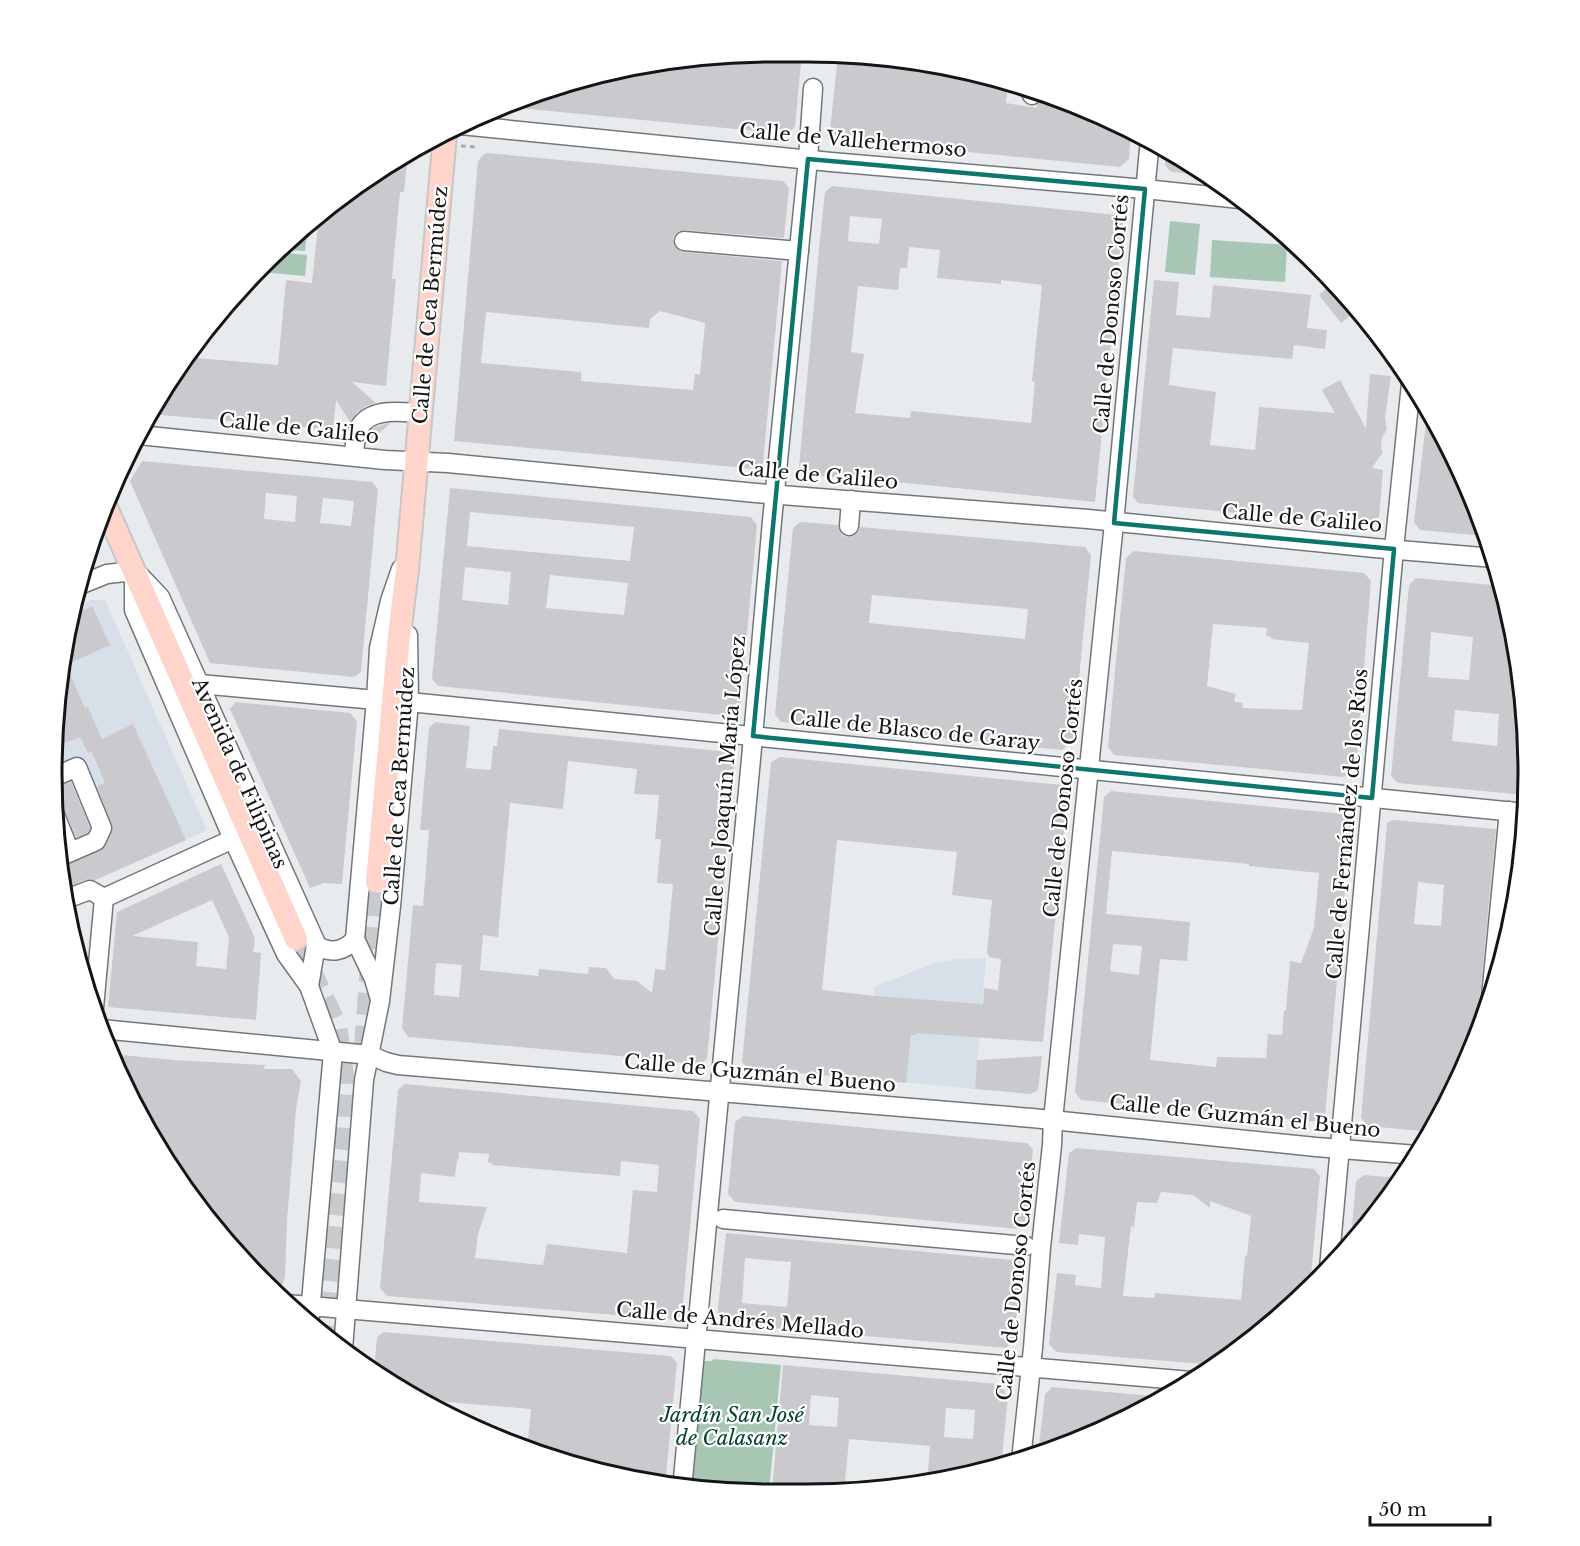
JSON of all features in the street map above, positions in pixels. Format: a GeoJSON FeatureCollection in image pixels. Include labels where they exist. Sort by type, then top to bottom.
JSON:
{"type":"FeatureCollection","features":[{"type":"Feature","properties":{"kind":"main road","name":"Calle de Cea Bermúdez"},"geometry":{"type":"LineString","coordinates":[[377,882],[444,142]]}},
{"type":"Feature","properties":{"kind":"main road","name":"Avenida de Filipinas"},"geometry":{"type":"LineString","coordinates":[[110,516],[306,942]]}},
{"type":"Feature","properties":{"kind":"street","name":"Calle de Joaquín María López"},"geometry":{"type":"LineString","coordinates":[[683,1478],[813,88]]}},
{"type":"Feature","properties":{"kind":"street","name":"Calle de Vallehermoso"},"geometry":{"type":"LineString","coordinates":[[477,126],[1224,197]]}},
{"type":"Feature","properties":{"kind":"street","name":"Calle de Donoso Cortés"},"geometry":{"type":"LineString","coordinates":[[1022,1451],[1149,150]]}},
{"type":"Feature","properties":{"kind":"street"},"geometry":{"type":"LineString","coordinates":[[684,241],[799,251]]}},
{"type":"Feature","properties":{"kind":"street","name":"Calle de Fernández de los Ríos"},"geometry":{"type":"LineString","coordinates":[[1330,1254],[1410,396]]}},
{"type":"Feature","properties":{"kind":"street"},"geometry":{"type":"LineString","coordinates":[[353,456],[359,428],[371,416],[390,411],[420,413]]}},
{"type":"Feature","properties":{"kind":"street","name":"Calle de Galileo"},"geometry":{"type":"LineString","coordinates":[[147,436],[385,460],[1485,557]]}},
{"type":"Feature","properties":{"kind":"street"},"geometry":{"type":"LineString","coordinates":[[849,526],[851,500]]}},
{"type":"Feature","properties":{"kind":"street","name":"Calle de Cea Bermúdez"},"geometry":{"type":"LineString","coordinates":[[380,1001],[374,979],[355,939],[379,648],[390,601],[408,559]]}},
{"type":"Feature","properties":{"kind":"street","name":"Calle de Cea Bermúdez"},"geometry":{"type":"LineString","coordinates":[[344,1340],[364,1080],[380,1001],[409,702],[408,559]]}},
{"type":"Feature","properties":{"kind":"street"},"geometry":{"type":"LineString","coordinates":[[88,582],[107,574],[134,571]]}},
{"type":"Feature","properties":{"kind":"street","name":"Avenida de Filipinas"},"geometry":{"type":"LineString","coordinates":[[134,571],[160,597],[200,684],[306,942],[309,986],[333,1052]]}},
{"type":"Feature","properties":{"kind":"street","name":"Avenida de Filipinas"},"geometry":{"type":"LineString","coordinates":[[134,571],[134,610],[285,954],[309,986]]}},
{"type":"Feature","properties":{"kind":"street"},"geometry":{"type":"LineString","coordinates":[[200,684],[376,700]]}},
{"type":"Feature","properties":{"kind":"street","name":"Calle de Blasco de Garay"},"geometry":{"type":"LineString","coordinates":[[409,702],[1517,812]]}},
{"type":"Feature","properties":{"kind":"street"},"geometry":{"type":"LineString","coordinates":[[62,774],[77,767],[102,828],[96,840],[67,853]]}},
{"type":"Feature","properties":{"kind":"street"},"geometry":{"type":"LineString","coordinates":[[1501,929],[1517,812]]}},
{"type":"Feature","properties":{"kind":"street"},"geometry":{"type":"LineString","coordinates":[[104,898],[233,839]]}},
{"type":"Feature","properties":{"kind":"street"},"geometry":{"type":"LineString","coordinates":[[73,897],[90,890],[104,898]]}},
{"type":"Feature","properties":{"kind":"street"},"geometry":{"type":"LineString","coordinates":[[96,990],[104,898]]}},
{"type":"Feature","properties":{"kind":"street"},"geometry":{"type":"LineString","coordinates":[[306,942],[331,951],[350,945],[355,939]]}},
{"type":"Feature","properties":{"kind":"street","name":"Calle de Guzmán el Bueno"},"geometry":{"type":"LineString","coordinates":[[110,1030],[370,1055],[398,1065],[1053,1120],[1407,1154]]}},
{"type":"Feature","properties":{"kind":"street"},"geometry":{"type":"LineString","coordinates":[[310,1313],[333,1052]]}},
{"type":"Feature","properties":{"kind":"street","name":"Calle de Donoso Cortés"},"geometry":{"type":"LineString","coordinates":[[723,1218],[1026,1246]]}},
{"type":"Feature","properties":{"kind":"street","name":"Calle de Andrés Mellado"},"geometry":{"type":"LineString","coordinates":[[301,1305],[1178,1380]]}},
{"type":"Feature","properties":{"kind":"highlighted area"},"geometry":{"type":"Polygon","coordinates":[[[808,159],[1145,189],[1114,523],[1394,549],[1372,798],[753,736],[808,159]]]}},
{"type":"Feature","properties":{"kind":"shaded area"},"geometry":{"type":"Polygon","coordinates":[[[91,600],[105,600],[207,830],[83,886],[87,899],[74,905],[63,820],[63,726],[75,634],[82,604],[91,600]]]}},
{"type":"Feature","properties":{"kind":"shaded area"},"geometry":{"type":"Polygon","coordinates":[[[986,958],[975,1089],[879,1080],[876,996],[873,995],[875,986],[935,963],[957,959],[986,958]]]}},
{"type":"Feature","properties":{"kind":"green space"},"geometry":{"type":"Polygon","coordinates":[[[1170,221],[1200,224],[1195,275],[1165,272],[1170,221]]]}},
{"type":"Feature","properties":{"kind":"green space"},"geometry":{"type":"Polygon","coordinates":[[[307,236],[305,251],[291,250],[307,236]]]}},
{"type":"Feature","properties":{"kind":"green space"},"geometry":{"type":"Polygon","coordinates":[[[1212,240],[1283,245],[1287,248],[1285,282],[1210,277],[1212,240]]]}},
{"type":"Feature","properties":{"kind":"green space"},"geometry":{"type":"Polygon","coordinates":[[[288,253],[307,255],[305,276],[268,273],[288,253]]]}},
{"type":"Feature","properties":{"kind":"green space","name":"Jardín San José de Calasanz"},"geometry":{"type":"Polygon","coordinates":[[[713,1359],[781,1365],[770,1484],[726,1483],[683,1478],[694,1361],[712,1361],[713,1359]]]}},
{"type":"Feature","properties":{"kind":"building"},"geometry":{"type":"Polygon","coordinates":[[[801,62],[795,127],[787,134],[521,108],[544,99],[634,75],[726,63],[801,62]]]}},
{"type":"Feature","properties":{"kind":"building"},"geometry":{"type":"Polygon","coordinates":[[[837,63],[854,63],[946,75],[991,86],[1007,91],[1006,103],[1037,108],[1041,101],[1130,140],[1129,159],[1120,167],[836,139],[830,131],[837,63]]]}},
{"type":"Feature","properties":{"kind":"building"},"geometry":{"type":"Polygon","coordinates":[[[488,153],[783,181],[789,188],[784,238],[685,230],[679,231],[673,239],[674,246],[683,252],[782,261],[763,463],[756,469],[454,441],[478,161],[488,153]],[[660,311],[650,319],[649,328],[486,312],[481,363],[581,372],[581,381],[693,390],[695,374],[700,375],[705,323],[660,311]]]}},
{"type":"Feature","properties":{"kind":"building"},"geometry":{"type":"Polygon","coordinates":[[[1165,158],[1190,174],[1171,172],[1165,165],[1165,158]]]}},
{"type":"Feature","properties":{"kind":"building"},"geometry":{"type":"Polygon","coordinates":[[[407,163],[404,192],[400,192],[392,279],[396,279],[386,386],[352,382],[376,403],[357,412],[350,422],[336,400],[333,430],[158,415],[196,358],[278,365],[286,280],[312,283],[318,227],[378,181],[407,163]]]}},
{"type":"Feature","properties":{"kind":"building"},"geometry":{"type":"Polygon","coordinates":[[[832,186],[1117,215],[1123,222],[1095,502],[804,475],[799,466],[825,192],[832,186]],[[850,216],[848,241],[879,244],[882,219],[850,216]],[[909,247],[907,268],[900,268],[898,290],[858,286],[851,352],[864,354],[855,413],[910,418],[911,411],[1031,423],[1035,382],[1032,381],[1042,285],[1001,280],[1001,284],[937,278],[940,250],[909,247]]]}},
{"type":"Feature","properties":{"kind":"building"},"geometry":{"type":"Polygon","coordinates":[[[1154,280],[1179,282],[1176,315],[1210,318],[1213,285],[1311,295],[1307,328],[1327,330],[1325,349],[1294,345],[1292,359],[1173,348],[1169,385],[1216,392],[1210,445],[1255,450],[1259,407],[1335,413],[1322,390],[1340,380],[1366,429],[1370,374],[1391,376],[1385,418],[1387,429],[1382,438],[1383,452],[1372,468],[1383,470],[1379,518],[1376,522],[1366,526],[1138,503],[1133,497],[1154,280]]]}},
{"type":"Feature","properties":{"kind":"building"},"geometry":{"type":"Polygon","coordinates":[[[1327,288],[1351,315],[1341,323],[1319,295],[1327,288]]]}},
{"type":"Feature","properties":{"kind":"building"},"geometry":{"type":"Polygon","coordinates":[[[389,423],[371,439],[367,439],[372,429],[389,423]]]}},
{"type":"Feature","properties":{"kind":"building"},"geometry":{"type":"Polygon","coordinates":[[[1426,423],[1445,458],[1478,535],[1420,530],[1414,522],[1426,423]]]}},
{"type":"Feature","properties":{"kind":"building"},"geometry":{"type":"Polygon","coordinates":[[[142,461],[372,482],[378,489],[361,672],[354,677],[210,663],[130,481],[142,461]],[[266,493],[264,519],[295,522],[297,496],[266,493]],[[323,498],[320,523],[351,526],[354,501],[323,498]]]}},
{"type":"Feature","properties":{"kind":"building"},"geometry":{"type":"Polygon","coordinates":[[[450,488],[751,517],[757,525],[740,709],[732,716],[438,686],[432,679],[450,488]],[[470,512],[467,546],[630,561],[634,527],[470,512]],[[465,567],[462,600],[508,605],[511,572],[465,567]],[[550,575],[546,608],[624,615],[628,583],[550,575]]]}},
{"type":"Feature","properties":{"kind":"building"},"geometry":{"type":"Polygon","coordinates":[[[800,522],[838,525],[843,536],[848,537],[859,532],[860,527],[1085,547],[1091,555],[1073,741],[1062,750],[781,722],[775,714],[793,528],[800,522]],[[872,595],[869,623],[1025,639],[1028,609],[872,595]]]}},
{"type":"Feature","properties":{"kind":"building"},"geometry":{"type":"Polygon","coordinates":[[[1134,551],[1364,573],[1371,581],[1356,768],[1344,777],[1114,755],[1108,747],[1126,558],[1134,551]],[[1213,624],[1207,686],[1236,694],[1234,702],[1243,703],[1242,708],[1302,710],[1309,643],[1271,639],[1266,636],[1267,628],[1213,624]]]}},
{"type":"Feature","properties":{"kind":"building"},"geometry":{"type":"Polygon","coordinates":[[[1416,578],[1493,585],[1505,634],[1512,680],[1517,726],[1518,794],[1398,783],[1391,776],[1409,585],[1416,578]],[[1431,632],[1428,677],[1469,680],[1473,637],[1431,632]],[[1455,710],[1452,741],[1497,746],[1499,714],[1455,710]]]}},
{"type":"Feature","properties":{"kind":"building"},"geometry":{"type":"Polygon","coordinates":[[[92,606],[110,645],[71,663],[75,634],[80,612],[92,606]]]}},
{"type":"Feature","properties":{"kind":"building"},"geometry":{"type":"Polygon","coordinates":[[[69,672],[102,739],[133,724],[186,840],[95,880],[87,879],[71,885],[68,865],[101,851],[106,846],[113,829],[97,786],[105,783],[92,752],[88,753],[80,737],[63,744],[69,672]]]}},
{"type":"Feature","properties":{"kind":"building"},"geometry":{"type":"Polygon","coordinates":[[[236,702],[350,713],[357,721],[342,884],[324,883],[310,888],[230,709],[236,702]]]}},
{"type":"Feature","properties":{"kind":"building"},"geometry":{"type":"Polygon","coordinates":[[[435,722],[470,726],[466,768],[491,770],[493,746],[497,746],[499,729],[730,752],[735,759],[707,1059],[699,1065],[408,1037],[402,1028],[413,905],[423,906],[429,830],[420,830],[429,728],[435,722]],[[568,761],[563,809],[510,803],[498,937],[483,935],[480,970],[538,976],[539,969],[588,974],[589,967],[606,968],[614,979],[637,981],[652,993],[655,969],[665,970],[673,884],[657,883],[661,839],[655,839],[659,795],[634,794],[637,769],[568,761]],[[436,963],[434,995],[459,997],[462,965],[436,963]]]}},
{"type":"Feature","properties":{"kind":"building"},"geometry":{"type":"Polygon","coordinates":[[[780,757],[1062,785],[1068,793],[1043,1042],[916,1033],[916,1035],[911,1035],[906,1083],[747,1068],[742,1062],[771,762],[780,757]],[[837,840],[822,990],[983,1004],[984,988],[998,990],[1001,959],[989,957],[987,952],[992,900],[952,895],[957,852],[837,840]]]}},
{"type":"Feature","properties":{"kind":"building"},"geometry":{"type":"Polygon","coordinates":[[[71,782],[90,828],[88,832],[76,837],[63,805],[62,785],[71,782]]]}},
{"type":"Feature","properties":{"kind":"building"},"geometry":{"type":"Polygon","coordinates":[[[1111,791],[1344,814],[1351,821],[1325,1117],[1319,1122],[1081,1100],[1075,1092],[1104,797],[1111,791]],[[1112,851],[1106,914],[1190,922],[1187,961],[1160,959],[1150,1060],[1216,1067],[1217,1057],[1266,1058],[1268,1034],[1282,1035],[1290,961],[1301,963],[1314,928],[1319,873],[1112,851]],[[1113,944],[1110,971],[1139,975],[1142,946],[1113,944]]]}},
{"type":"Feature","properties":{"kind":"building"},"geometry":{"type":"Polygon","coordinates":[[[1393,820],[1496,829],[1479,1007],[1445,1088],[1422,1131],[1368,1126],[1361,1118],[1387,823],[1393,820]],[[1418,882],[1414,924],[1441,926],[1444,885],[1418,882]]]}},
{"type":"Feature","properties":{"kind":"building"},"geometry":{"type":"Polygon","coordinates":[[[221,864],[255,938],[253,952],[261,953],[256,1020],[108,1007],[117,912],[221,864]],[[212,900],[132,936],[198,942],[196,966],[226,969],[229,937],[212,900]]]}},
{"type":"Feature","properties":{"kind":"building"},"geometry":{"type":"Polygon","coordinates":[[[120,1055],[265,1065],[264,1069],[292,1069],[301,1081],[296,1109],[283,1284],[280,1286],[238,1242],[181,1168],[135,1088],[120,1055]]]}},
{"type":"Feature","properties":{"kind":"building"},"geometry":{"type":"Polygon","coordinates":[[[1042,1056],[1038,1090],[1031,1094],[975,1089],[977,1060],[1042,1056]]]}},
{"type":"Feature","properties":{"kind":"building"},"geometry":{"type":"Polygon","coordinates":[[[405,1084],[693,1111],[700,1119],[682,1314],[675,1320],[387,1296],[380,1288],[398,1090],[405,1084]],[[459,1152],[455,1177],[421,1173],[419,1202],[487,1207],[478,1234],[475,1258],[543,1265],[547,1244],[627,1253],[633,1190],[657,1192],[659,1165],[621,1161],[620,1176],[492,1165],[488,1162],[489,1154],[459,1152]]]}},
{"type":"Feature","properties":{"kind":"building"},"geometry":{"type":"Polygon","coordinates":[[[743,1116],[1027,1143],[1033,1150],[1025,1222],[1019,1229],[735,1202],[728,1194],[735,1122],[743,1116]]]}},
{"type":"Feature","properties":{"kind":"building"},"geometry":{"type":"Polygon","coordinates":[[[1076,1148],[1314,1169],[1320,1176],[1311,1275],[1276,1308],[1203,1364],[1056,1352],[1049,1344],[1057,1273],[1076,1275],[1075,1285],[1101,1288],[1105,1237],[1079,1234],[1078,1245],[1059,1243],[1069,1153],[1076,1148]],[[1161,1192],[1157,1203],[1137,1202],[1134,1227],[1131,1226],[1123,1296],[1154,1298],[1155,1293],[1241,1300],[1251,1216],[1210,1201],[1210,1208],[1193,1195],[1161,1192]]]}},
{"type":"Feature","properties":{"kind":"building"},"geometry":{"type":"Polygon","coordinates":[[[1364,1175],[1392,1177],[1352,1230],[1356,1181],[1364,1175]]]}},
{"type":"Feature","properties":{"kind":"building"},"geometry":{"type":"Polygon","coordinates":[[[726,1233],[1022,1261],[1014,1341],[1006,1348],[723,1324],[717,1317],[726,1233]],[[745,1258],[742,1303],[787,1307],[791,1262],[745,1258]]]}},
{"type":"Feature","properties":{"kind":"building"},"geometry":{"type":"Polygon","coordinates":[[[384,1332],[671,1356],[677,1363],[666,1476],[589,1460],[528,1441],[531,1409],[440,1401],[375,1363],[377,1337],[384,1332]]]}},
{"type":"Feature","properties":{"kind":"building"},"geometry":{"type":"Polygon","coordinates":[[[783,1365],[999,1384],[1008,1396],[1002,1457],[991,1460],[928,1474],[930,1446],[849,1439],[845,1483],[773,1484],[783,1365]],[[811,1395],[809,1425],[837,1427],[839,1398],[811,1395]],[[946,1408],[944,1437],[973,1439],[975,1410],[946,1408]]]}},
{"type":"Feature","properties":{"kind":"building"},"geometry":{"type":"Polygon","coordinates":[[[1052,1387],[1150,1396],[1122,1411],[1039,1446],[1045,1394],[1052,1387]]]}},
{"type":"Feature","properties":{"kind":"tunnel"},"geometry":{"type":"LineString","coordinates":[[365,1048],[377,882]]}},
{"type":"Feature","properties":{"kind":"tunnel"},"geometry":{"type":"LineString","coordinates":[[296,939],[336,1026],[344,1083],[342,1143],[325,1325]]}}]}
